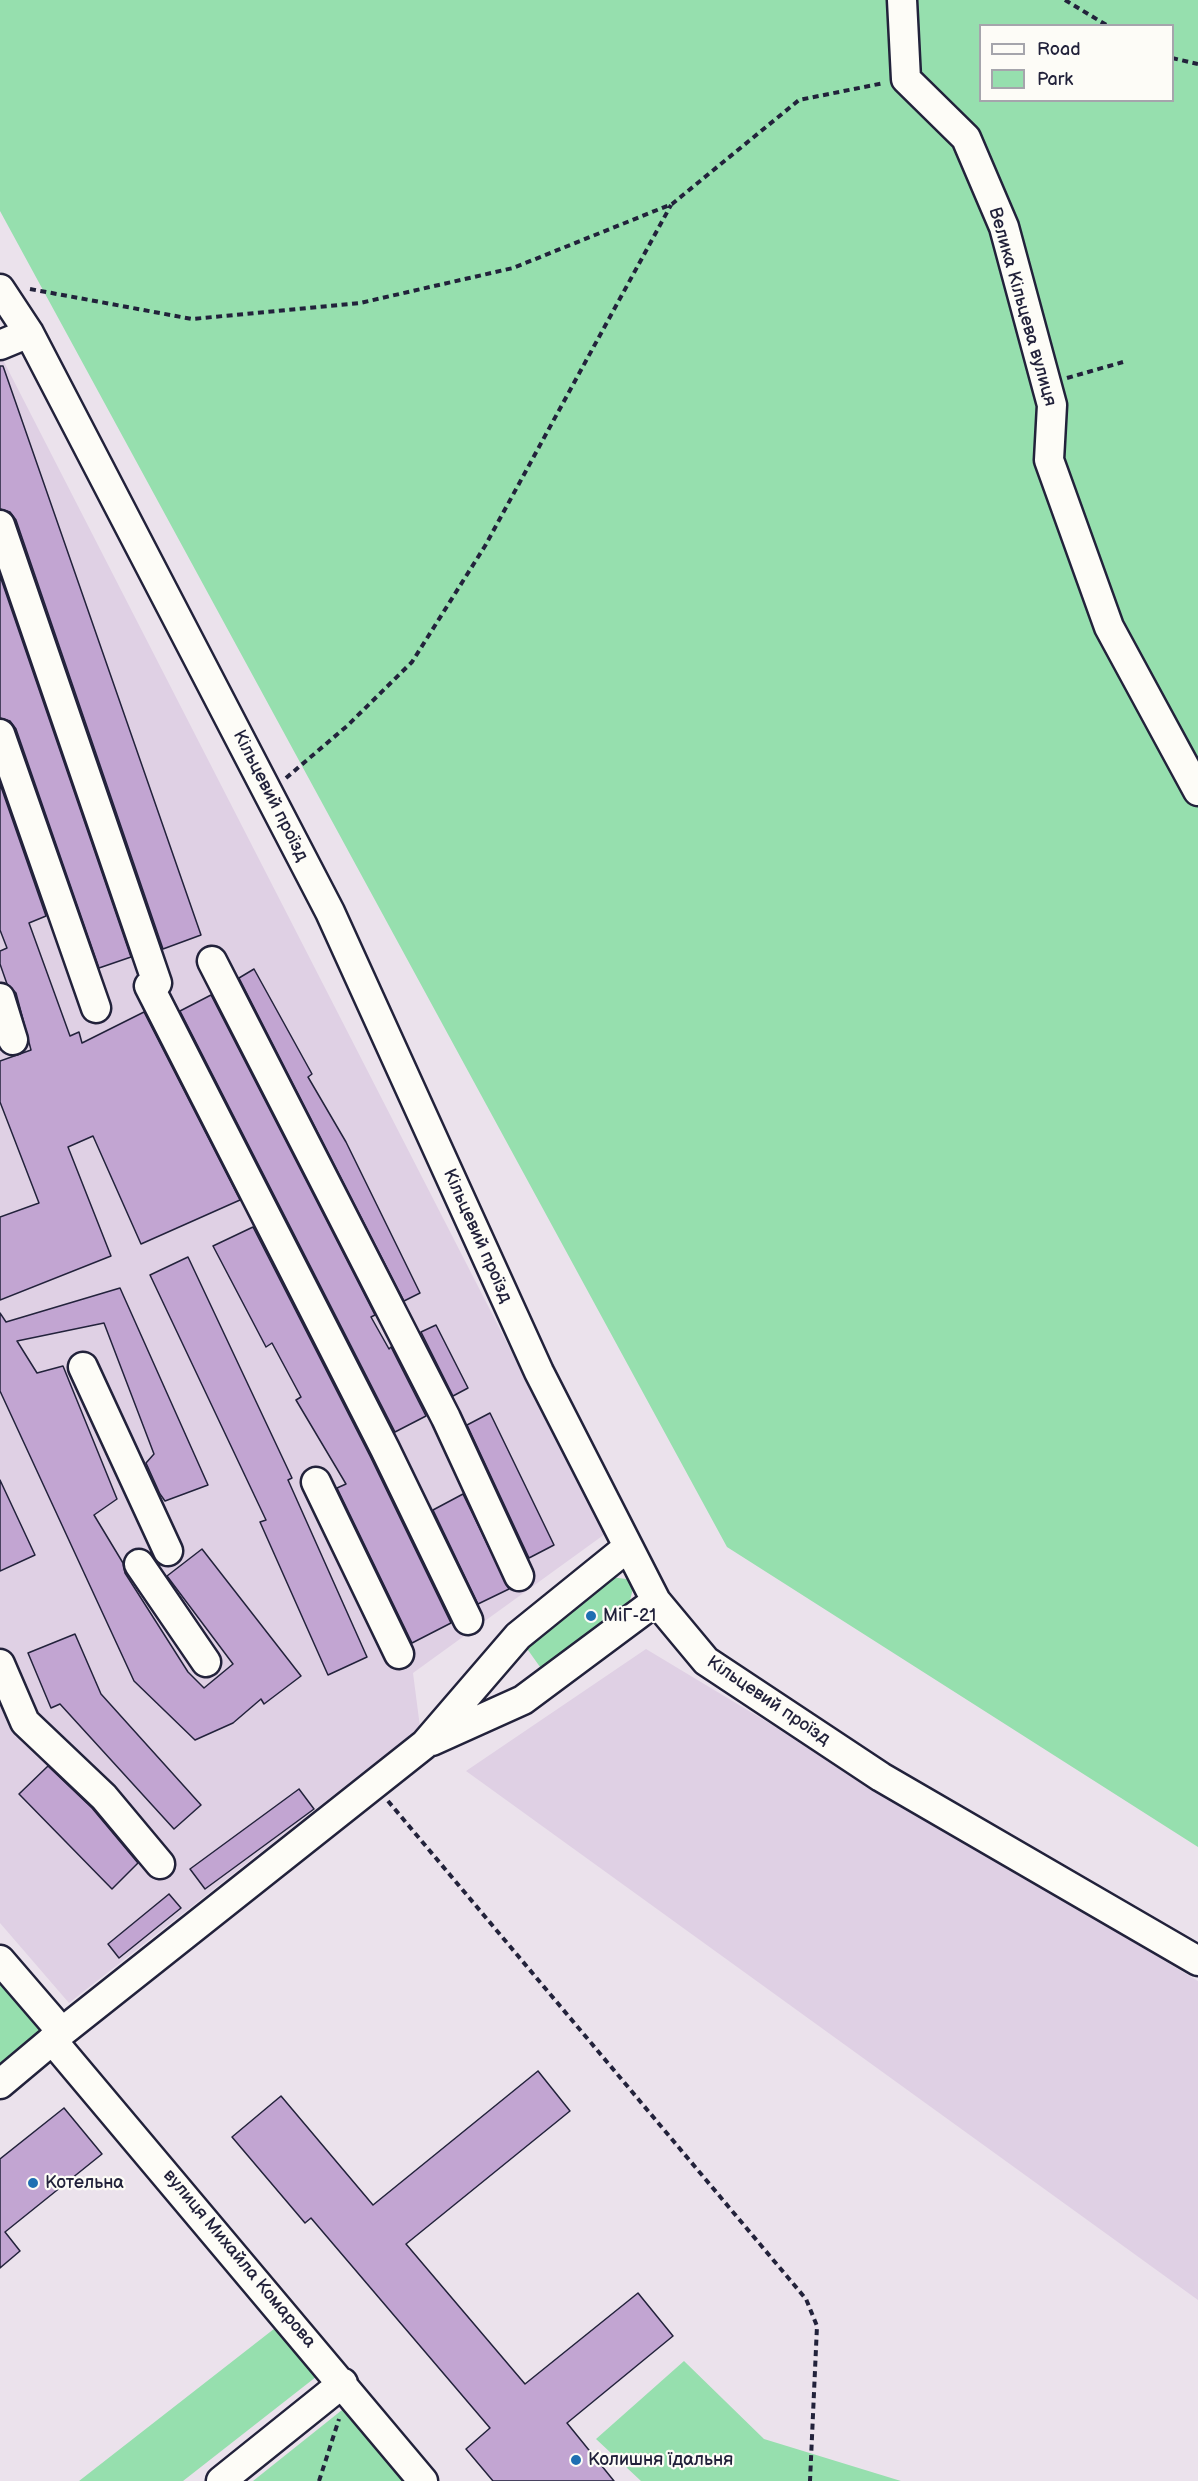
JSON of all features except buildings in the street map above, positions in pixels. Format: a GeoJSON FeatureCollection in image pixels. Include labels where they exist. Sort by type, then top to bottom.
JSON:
{"type":"FeatureCollection","features":[{"type":"Feature","properties":{"kind":"street"},"geometry":{"type":"LineString","coordinates":[[902,0],[906,79]]}},
{"type":"Feature","properties":{"kind":"street","name":"Велика Кільцева вулиця"},"geometry":{"type":"LineString","coordinates":[[906,79],[966,138],[1004,227],[1052,405],[1049,460],[1109,627],[1198,791]]}},
{"type":"Feature","properties":{"kind":"street","name":"Кільцевий проїзд"},"geometry":{"type":"LineString","coordinates":[[11,288],[29,333],[330,912],[539,1372],[656,1601],[706,1661],[880,1777],[1198,1961]]}},
{"type":"Feature","properties":{"kind":"street"},"geometry":{"type":"LineString","coordinates":[[0,345],[29,333]]}},
{"type":"Feature","properties":{"kind":"street"},"geometry":{"type":"LineString","coordinates":[[0,525],[153,985],[468,1620]]}},
{"type":"Feature","properties":{"kind":"street"},"geometry":{"type":"LineString","coordinates":[[0,734],[96,1008]]}},
{"type":"Feature","properties":{"kind":"street"},"geometry":{"type":"LineString","coordinates":[[212,961],[446,1418],[519,1576]]}},
{"type":"Feature","properties":{"kind":"street"},"geometry":{"type":"LineString","coordinates":[[0,998],[13,1040]]}},
{"type":"Feature","properties":{"kind":"street"},"geometry":{"type":"LineString","coordinates":[[82,1367],[168,1551]]}},
{"type":"Feature","properties":{"kind":"street"},"geometry":{"type":"LineString","coordinates":[[316,1482],[399,1654]]}},
{"type":"Feature","properties":{"kind":"street"},"geometry":{"type":"LineString","coordinates":[[0,2084],[57,2036],[425,1744],[518,1636],[628,1547]]}},
{"type":"Feature","properties":{"kind":"street"},"geometry":{"type":"LineString","coordinates":[[139,1564],[206,1662]]}},
{"type":"Feature","properties":{"kind":"street"},"geometry":{"type":"LineString","coordinates":[[425,1744],[523,1701],[656,1601]]}},
{"type":"Feature","properties":{"kind":"street"},"geometry":{"type":"LineString","coordinates":[[0,1664],[25,1722],[104,1797],[160,1864]]}},
{"type":"Feature","properties":{"kind":"street","name":"вулиця Михайла Комарова"},"geometry":{"type":"LineString","coordinates":[[0,1959],[57,2036],[423,2481]]}},
{"type":"Feature","properties":{"kind":"street"},"geometry":{"type":"LineString","coordinates":[[221,2481],[346,2387]]}},
{"type":"Feature","properties":{"kind":"path"},"geometry":{"type":"LineString","coordinates":[[1065,0],[1105,24]]}},
{"type":"Feature","properties":{"kind":"path"},"geometry":{"type":"LineString","coordinates":[[1174,58],[1198,64]]}},
{"type":"Feature","properties":{"kind":"path"},"geometry":{"type":"LineString","coordinates":[[11,288],[192,319],[360,303],[513,268],[672,204],[799,100],[906,79]]}},
{"type":"Feature","properties":{"kind":"path"},"geometry":{"type":"LineString","coordinates":[[280,783],[348,726],[412,662],[485,546],[672,204]]}},
{"type":"Feature","properties":{"kind":"path"},"geometry":{"type":"LineString","coordinates":[[1046,384],[1123,362]]}},
{"type":"Feature","properties":{"kind":"path"},"geometry":{"type":"LineString","coordinates":[[374,1784],[501,1932],[806,2299],[817,2326],[810,2481]]}},
{"type":"Feature","properties":{"kind":"path"},"geometry":{"type":"LineString","coordinates":[[319,2481],[346,2387]]}},
{"type":"Feature","properties":{"kind":"shaded area"},"geometry":{"type":"Polygon","coordinates":[[[0,354],[605,1534],[413,1673],[420,1727],[69,2003],[0,1923],[0,354]]]}},
{"type":"Feature","properties":{"kind":"shaded area"},"geometry":{"type":"Polygon","coordinates":[[[646,1649],[1198,1981],[1198,2300],[466,1771],[646,1649]]]}},
{"type":"Feature","properties":{"kind":"green space"},"geometry":{"type":"Polygon","coordinates":[[[0,0],[1198,0],[1198,1847],[727,1547],[0,211],[0,0]]]}},
{"type":"Feature","properties":{"kind":"green space"},"geometry":{"type":"Polygon","coordinates":[[[593,1575],[635,1580],[624,1625],[550,1681],[518,1636],[593,1575]]]}},
{"type":"Feature","properties":{"kind":"green space"},"geometry":{"type":"Polygon","coordinates":[[[0,1972],[49,2029],[0,2071],[0,1972]]]}},
{"type":"Feature","properties":{"kind":"green space"},"geometry":{"type":"Polygon","coordinates":[[[279,2325],[321,2373],[183,2481],[79,2481],[279,2325]]]}},
{"type":"Feature","properties":{"kind":"green space"},"geometry":{"type":"Polygon","coordinates":[[[684,2361],[764,2439],[901,2481],[641,2481],[596,2439],[684,2361]]]}},
{"type":"Feature","properties":{"kind":"green space"},"geometry":{"type":"Polygon","coordinates":[[[357,2400],[423,2481],[253,2481],[342,2410],[357,2400]]]}},
{"type":"Feature","properties":{"kind":"place","name":"МіГ-21"},"geometry":{"type":"Point","coordinates":[591,1616]}},
{"type":"Feature","properties":{"kind":"place","name":"Котельна"},"geometry":{"type":"Point","coordinates":[33,2183]}},
{"type":"Feature","properties":{"kind":"place","name":"Колишня їдальня"},"geometry":{"type":"Point","coordinates":[576,2460]}}]}
